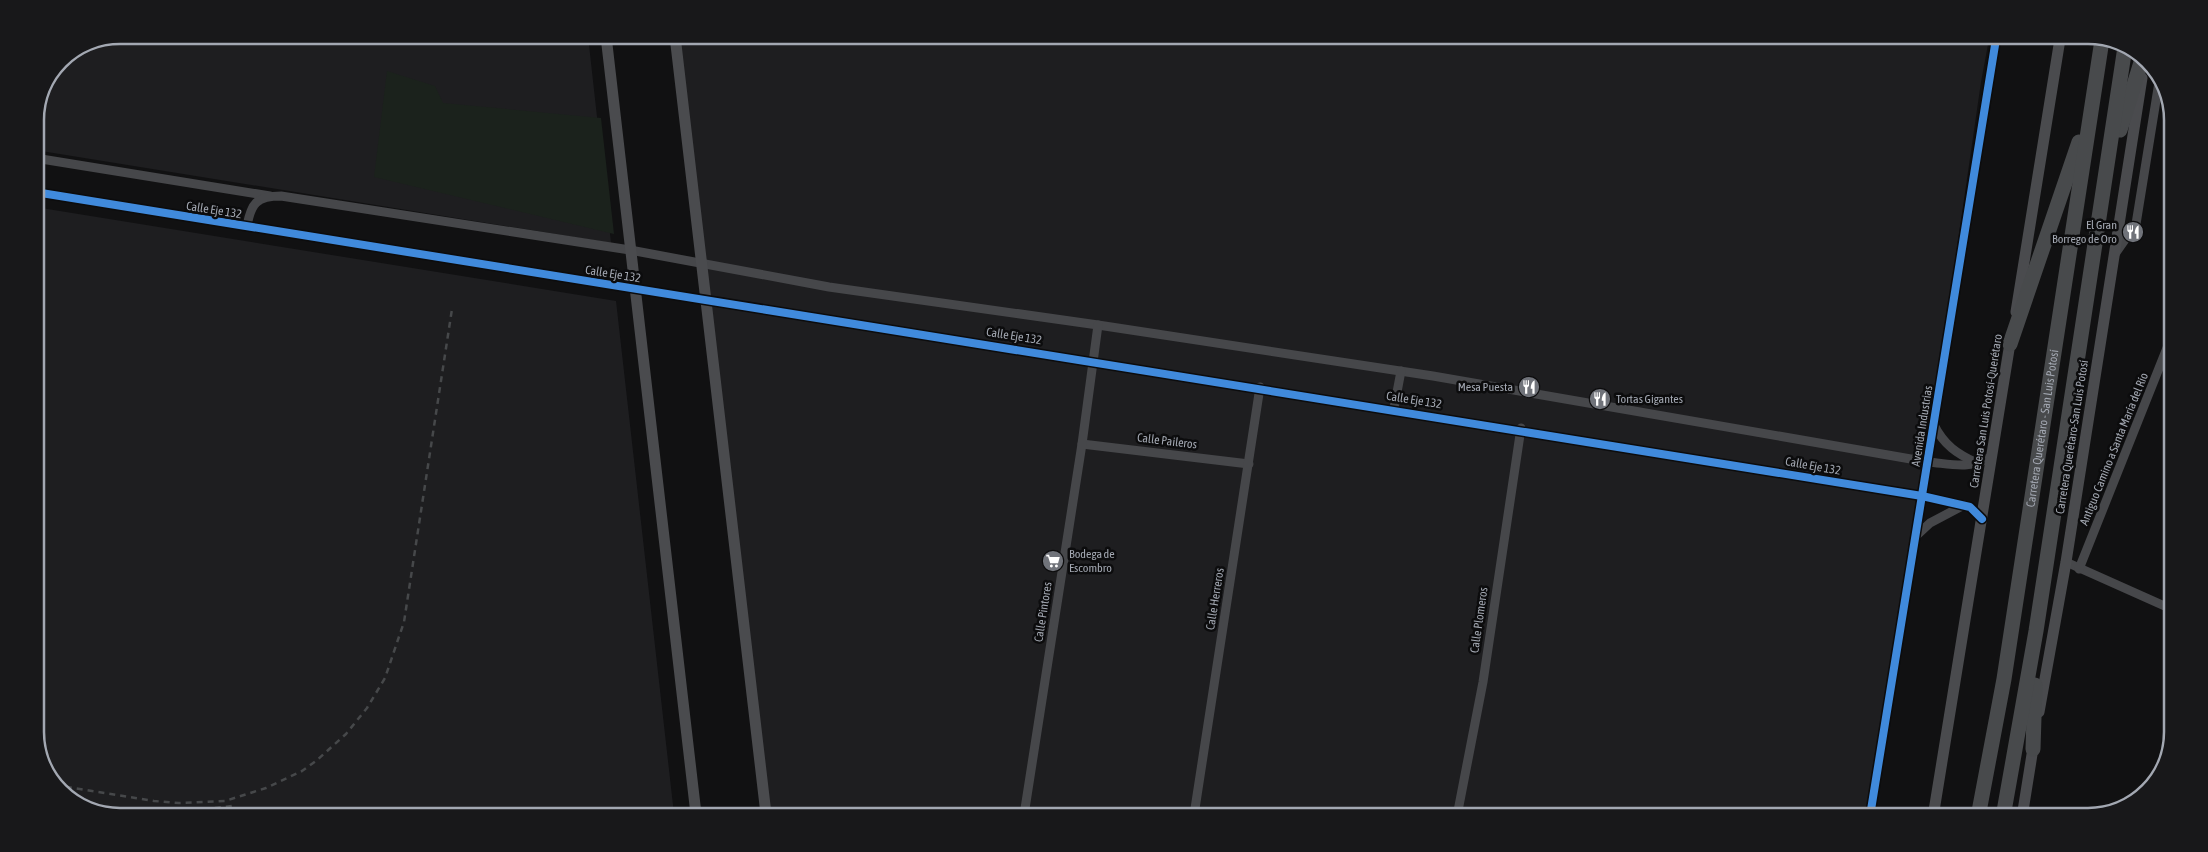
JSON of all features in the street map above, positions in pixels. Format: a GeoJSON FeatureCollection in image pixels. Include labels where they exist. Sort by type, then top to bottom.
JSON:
{"type":"FeatureCollection","features":[{"type":"Feature","properties":{"kind":"highway","name":"Carretera Querétaro - San Luis Potosí"},"geometry":{"type":"LineString","coordinates":[[1980,808],[2004,679],[2101,45]]}},
{"type":"Feature","properties":{"kind":"highway","name":"Carretera Querétaro - San Luis Potosí"},"geometry":{"type":"LineString","coordinates":[[2006,808],[2036,631],[2125,54]]}},
{"type":"Feature","properties":{"kind":"highway"},"geometry":{"type":"LineString","coordinates":[[2103,187],[2141,66]]}},
{"type":"Feature","properties":{"kind":"highway"},"geometry":{"type":"LineString","coordinates":[[2010,344],[2091,105]]}},
{"type":"Feature","properties":{"kind":"highway"},"geometry":{"type":"LineString","coordinates":[[2033,749],[2036,631]]}},
{"type":"Feature","properties":{"kind":"street"},"geometry":{"type":"LineString","coordinates":[[607,44],[695,808]]}},
{"type":"Feature","properties":{"kind":"street"},"geometry":{"type":"LineString","coordinates":[[676,44],[699,263],[726,465],[765,808]]}},
{"type":"Feature","properties":{"kind":"street","name":"Avenida Industrias"},"geometry":{"type":"LineString","coordinates":[[1871,808],[1995,44]]}},
{"type":"Feature","properties":{"kind":"street","name":"Carretera San Luis Potosí-Querétaro"},"geometry":{"type":"LineString","coordinates":[[1934,808],[2059,44]]}},
{"type":"Feature","properties":{"kind":"street","name":"Carretera Querétaro-San Luis Potosí"},"geometry":{"type":"LineString","coordinates":[[2023,808],[2066,562],[2143,68]]}},
{"type":"Feature","properties":{"kind":"street"},"geometry":{"type":"LineString","coordinates":[[2142,80],[2153,81]]}},
{"type":"Feature","properties":{"kind":"street"},"geometry":{"type":"LineString","coordinates":[[2114,254],[2136,224],[2158,92]]}},
{"type":"Feature","properties":{"kind":"street","name":"Calle Eje 132"},"geometry":{"type":"LineString","coordinates":[[44,159],[270,196],[630,250],[839,289],[1098,325],[1401,371],[1928,462],[1964,466],[1980,464]]}},
{"type":"Feature","properties":{"kind":"street","name":"Calle Eje 132"},"geometry":{"type":"LineString","coordinates":[[44,193],[635,289],[1521,428],[1922,496],[1970,507],[1982,519]]}},
{"type":"Feature","properties":{"kind":"street","name":"Calle Eje 132"},"geometry":{"type":"LineString","coordinates":[[247,226],[250,208],[258,201],[270,196]]}},
{"type":"Feature","properties":{"kind":"street","name":"Calle Pintores"},"geometry":{"type":"LineString","coordinates":[[1025,808],[1082,444],[1098,325]]}},
{"type":"Feature","properties":{"kind":"street","name":"Antiguo Camino a Santa María del Río"},"geometry":{"type":"LineString","coordinates":[[2079,569],[2164,356]]}},
{"type":"Feature","properties":{"kind":"street"},"geometry":{"type":"LineString","coordinates":[[1394,408],[1401,371]]}},
{"type":"Feature","properties":{"kind":"street","name":"Calle Herreros"},"geometry":{"type":"LineString","coordinates":[[1195,808],[1260,387]]}},
{"type":"Feature","properties":{"kind":"street"},"geometry":{"type":"LineString","coordinates":[[1934,425],[1948,446],[1961,456],[1980,464],[1992,456]]}},
{"type":"Feature","properties":{"kind":"street","name":"Calle Plomeros"},"geometry":{"type":"LineString","coordinates":[[1459,808],[1483,682],[1521,428]]}},
{"type":"Feature","properties":{"kind":"street","name":"Calle Paileros"},"geometry":{"type":"LineString","coordinates":[[1082,444],[1249,464]]}},
{"type":"Feature","properties":{"kind":"street"},"geometry":{"type":"LineString","coordinates":[[1916,536],[1930,522],[1964,505]]}},
{"type":"Feature","properties":{"kind":"street"},"geometry":{"type":"LineString","coordinates":[[2066,562],[2164,606]]}},
{"type":"Feature","properties":{"kind":"shaded area"},"geometry":{"type":"Polygon","coordinates":[[[589,44],[611,243],[44,151],[45,105],[57,78],[66,66],[91,50],[105,45],[589,44]]]}},
{"type":"Feature","properties":{"kind":"shaded area"},"geometry":{"type":"Polygon","coordinates":[[[677,44],[1988,44],[1929,441],[1866,808],[765,808],[677,44]]]}},
{"type":"Feature","properties":{"kind":"shaded area"},"geometry":{"type":"Polygon","coordinates":[[[387,71],[435,86],[443,103],[601,118],[614,234],[374,177],[387,71]]]}},
{"type":"Feature","properties":{"kind":"shaded area"},"geometry":{"type":"Polygon","coordinates":[[[44,208],[616,301],[673,808],[110,808],[86,800],[66,786],[54,770],[45,747],[44,737],[44,208]]]}},
{"type":"Feature","properties":{"kind":"railway"},"geometry":{"type":"LineString","coordinates":[[67,787],[154,801],[179,803],[225,801],[266,788],[302,771],[346,734],[367,708],[385,678],[404,622],[452,309]]}},
{"type":"Feature","properties":{"kind":"railway"},"geometry":{"type":"LineString","coordinates":[[216,808],[232,806]]}},
{"type":"Feature","properties":{"kind":"cycle path"},"geometry":{"type":"LineString","coordinates":[[1871,808],[1995,44]]}},
{"type":"Feature","properties":{"kind":"cycle path"},"geometry":{"type":"LineString","coordinates":[[44,193],[1451,418],[1922,496],[1970,507],[1982,519]]}},
{"type":"Feature","properties":{"kind":"place","name":"El Gran Borrego de Oro"},"geometry":{"type":"Point","coordinates":[2133,232]}},
{"type":"Feature","properties":{"kind":"place","name":"Mesa Puesta"},"geometry":{"type":"Point","coordinates":[1529,387]}},
{"type":"Feature","properties":{"kind":"place","name":"Tortas Gigantes"},"geometry":{"type":"Point","coordinates":[1600,399]}},
{"type":"Feature","properties":{"kind":"place","name":"Bodega de Escombro"},"geometry":{"type":"Point","coordinates":[1053,561]}}]}
